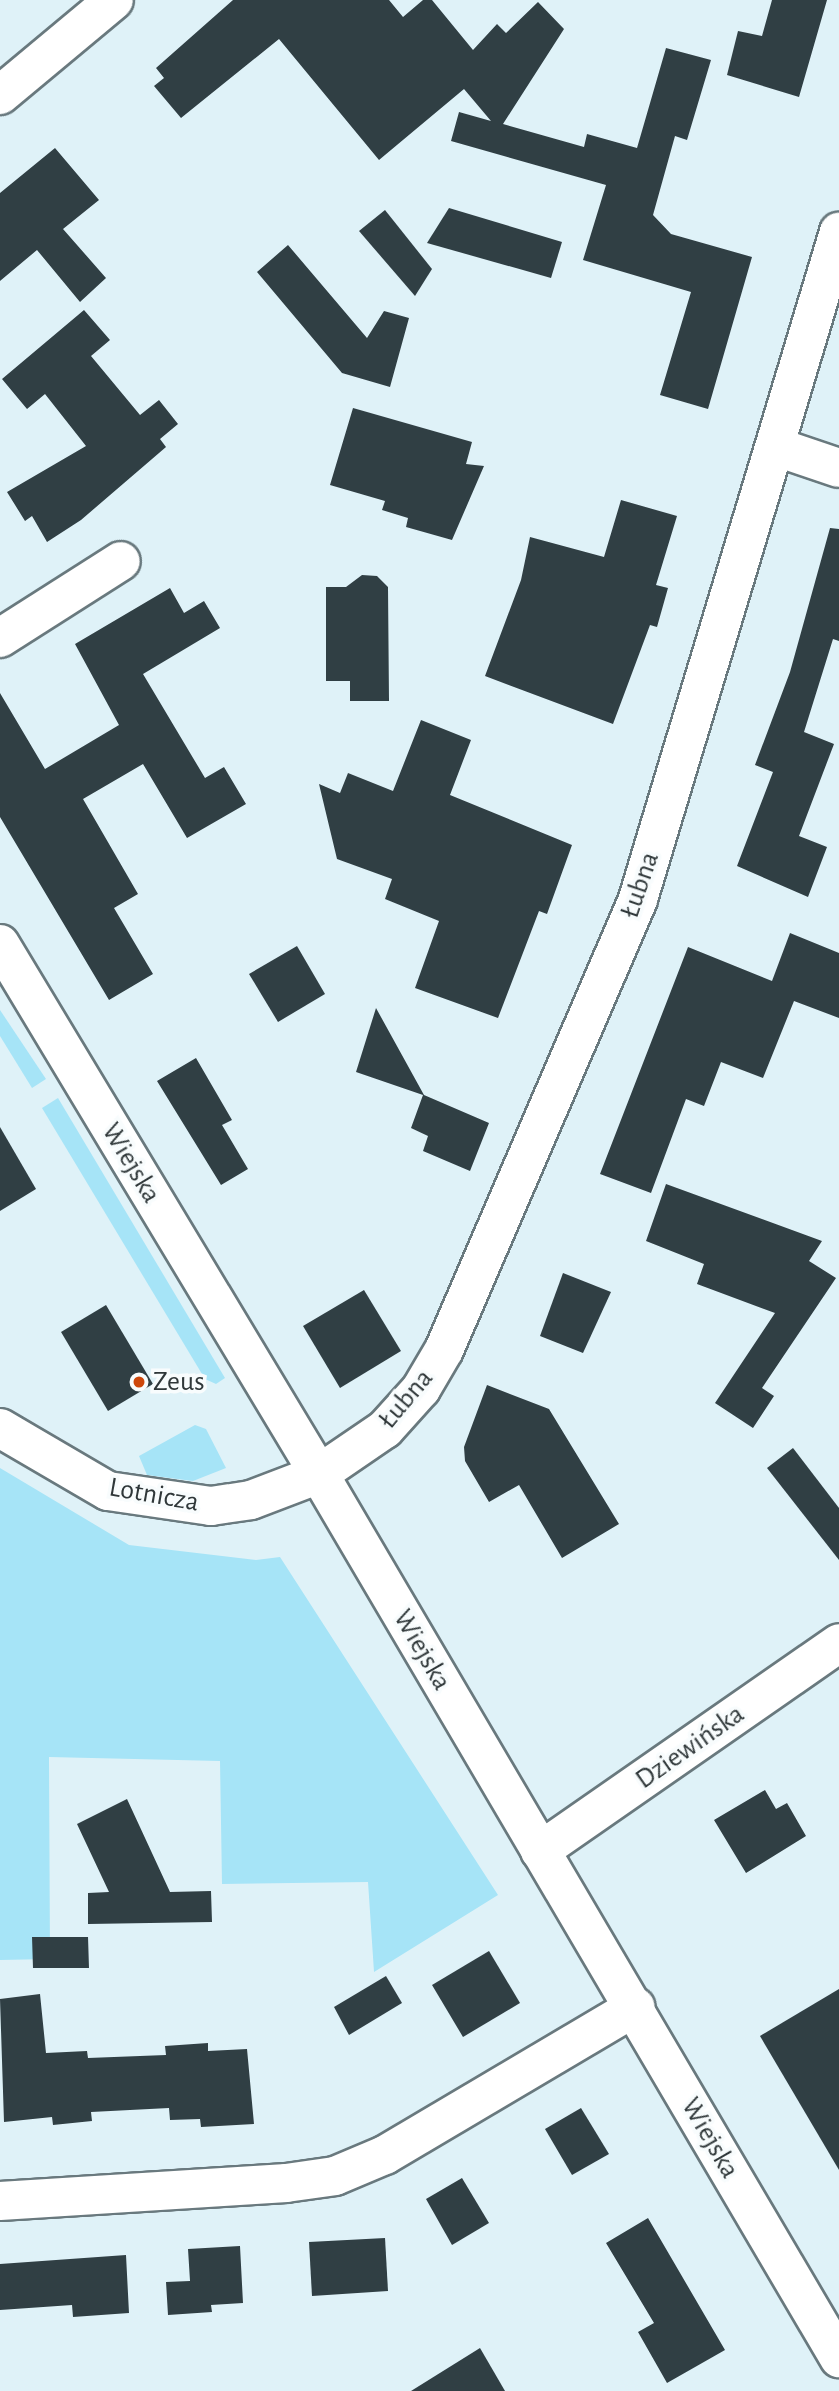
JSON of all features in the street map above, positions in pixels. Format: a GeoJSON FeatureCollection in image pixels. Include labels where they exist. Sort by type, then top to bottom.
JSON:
{"type":"FeatureCollection","features":[{"type":"Feature","properties":{"kind":"street"},"geometry":{"type":"LineString","coordinates":[[0,95],[114,0]]}},
{"type":"Feature","properties":{"kind":"street","name":"Łubna"},"geometry":{"type":"LineString","coordinates":[[319,1475],[385,1429],[421,1389],[444,1350],[638,899],[777,447],[839,232]]}},
{"type":"Feature","properties":{"kind":"street"},"geometry":{"type":"LineString","coordinates":[[777,447],[839,468]]}},
{"type":"Feature","properties":{"kind":"street"},"geometry":{"type":"LineString","coordinates":[[0,638],[121,561]]}},
{"type":"Feature","properties":{"kind":"street","name":"Wiejska"},"geometry":{"type":"LineString","coordinates":[[0,944],[635,2007],[839,2358]]}},
{"type":"Feature","properties":{"kind":"street","name":"Lotnicza"},"geometry":{"type":"LineString","coordinates":[[0,1428],[108,1491],[211,1506],[251,1500],[319,1475]]}},
{"type":"Feature","properties":{"kind":"street","name":"Dziewińska"},"geometry":{"type":"LineString","coordinates":[[540,1851],[839,1643]]}},
{"type":"Feature","properties":{"kind":"street"},"geometry":{"type":"LineString","coordinates":[[0,2201],[286,2183],[335,2176],[385,2155],[635,2007]]}},
{"type":"Feature","properties":{"kind":"shaded area"},"geometry":{"type":"Polygon","coordinates":[[[0,1010],[46,1079],[32,1088],[0,1036],[0,1010]]]}},
{"type":"Feature","properties":{"kind":"shaded area"},"geometry":{"type":"Polygon","coordinates":[[[58,1098],[225,1378],[216,1384],[205,1379],[42,1108],[58,1098]]]}},
{"type":"Feature","properties":{"kind":"shaded area"},"geometry":{"type":"Polygon","coordinates":[[[195,1425],[206,1429],[226,1468],[193,1481],[147,1475],[139,1456],[195,1425]]]}},
{"type":"Feature","properties":{"kind":"shaded area"},"geometry":{"type":"Polygon","coordinates":[[[0,1468],[129,1545],[256,1560],[280,1557],[498,1895],[374,1972],[368,1882],[222,1884],[220,1761],[49,1757],[50,1959],[0,1960],[0,1468]]]}},
{"type":"Feature","properties":{"kind":"building"},"geometry":{"type":"Polygon","coordinates":[[[233,0],[389,0],[403,17],[423,0],[432,0],[473,50],[497,24],[506,33],[538,2],[564,29],[503,124],[584,147],[587,134],[637,148],[666,48],[711,60],[687,140],[675,136],[653,215],[671,234],[752,257],[708,409],[660,395],[691,292],[583,260],[606,185],[451,141],[459,112],[491,121],[464,89],[379,160],[279,39],[181,118],[154,86],[164,78],[156,68],[233,0]]]}},
{"type":"Feature","properties":{"kind":"building"},"geometry":{"type":"Polygon","coordinates":[[[772,0],[827,0],[799,97],[727,75],[738,31],[762,36],[772,0]]]}},
{"type":"Feature","properties":{"kind":"building"},"geometry":{"type":"Polygon","coordinates":[[[55,148],[99,200],[63,229],[106,278],[80,302],[37,250],[0,281],[0,193],[55,148]]]}},
{"type":"Feature","properties":{"kind":"building"},"geometry":{"type":"Polygon","coordinates":[[[449,208],[562,242],[551,278],[427,243],[449,208]]]}},
{"type":"Feature","properties":{"kind":"building"},"geometry":{"type":"Polygon","coordinates":[[[385,210],[432,269],[415,296],[359,231],[385,210]]]}},
{"type":"Feature","properties":{"kind":"building"},"geometry":{"type":"Polygon","coordinates":[[[288,245],[367,338],[384,311],[409,318],[390,387],[342,373],[257,272],[288,245]]]}},
{"type":"Feature","properties":{"kind":"building"},"geometry":{"type":"Polygon","coordinates":[[[84,310],[110,340],[91,356],[140,415],[159,400],[178,424],[160,439],[166,447],[81,520],[47,542],[32,516],[25,521],[7,492],[86,446],[45,394],[27,409],[2,379],[84,310]]]}},
{"type":"Feature","properties":{"kind":"building"},"geometry":{"type":"Polygon","coordinates":[[[353,408],[472,442],[466,464],[484,466],[452,540],[406,527],[408,518],[382,510],[385,501],[330,485],[353,408]]]}},
{"type":"Feature","properties":{"kind":"building"},"geometry":{"type":"Polygon","coordinates":[[[621,500],[677,516],[656,585],[668,588],[657,627],[650,625],[613,724],[485,676],[521,580],[530,537],[604,557],[621,500]]]}},
{"type":"Feature","properties":{"kind":"building"},"geometry":{"type":"Polygon","coordinates":[[[830,528],[839,529],[839,641],[833,639],[804,732],[834,744],[799,836],[827,847],[808,897],[737,866],[773,772],[755,765],[790,672],[830,528]]]}},
{"type":"Feature","properties":{"kind":"building"},"geometry":{"type":"Polygon","coordinates":[[[362,575],[377,576],[388,587],[389,701],[350,701],[350,681],[326,681],[326,587],[346,587],[362,575]]]}},
{"type":"Feature","properties":{"kind":"building"},"geometry":{"type":"Polygon","coordinates":[[[170,588],[184,613],[204,601],[220,628],[143,674],[205,778],[224,767],[246,804],[187,838],[143,764],[83,799],[138,894],[114,908],[153,974],[109,1000],[0,817],[0,693],[45,769],[119,725],[75,644],[170,588]]]}},
{"type":"Feature","properties":{"kind":"building"},"geometry":{"type":"Polygon","coordinates":[[[421,720],[471,740],[450,795],[572,845],[547,914],[539,911],[498,1018],[415,988],[439,921],[385,899],[392,879],[337,859],[319,784],[340,793],[348,773],[393,791],[421,720]]]}},
{"type":"Feature","properties":{"kind":"building"},"geometry":{"type":"Polygon","coordinates":[[[790,933],[839,953],[839,1018],[794,1001],[763,1078],[721,1062],[704,1106],[686,1099],[651,1193],[600,1174],[688,947],[772,981],[790,933]]]}},
{"type":"Feature","properties":{"kind":"building"},"geometry":{"type":"Polygon","coordinates":[[[297,946],[325,994],[278,1022],[249,974],[297,946]]]}},
{"type":"Feature","properties":{"kind":"building"},"geometry":{"type":"Polygon","coordinates":[[[376,1008],[424,1095],[489,1123],[470,1171],[423,1151],[428,1136],[411,1128],[423,1095],[356,1072],[376,1008]]]}},
{"type":"Feature","properties":{"kind":"building"},"geometry":{"type":"Polygon","coordinates":[[[196,1058],[232,1120],[222,1125],[248,1169],[221,1185],[157,1081],[196,1058]]]}},
{"type":"Feature","properties":{"kind":"building"},"geometry":{"type":"Polygon","coordinates":[[[0,1127],[36,1189],[0,1211],[0,1127]]]}},
{"type":"Feature","properties":{"kind":"building"},"geometry":{"type":"Polygon","coordinates":[[[666,1184],[822,1241],[809,1261],[836,1278],[762,1388],[774,1396],[753,1428],[715,1403],[775,1313],[697,1284],[704,1264],[646,1241],[666,1184]]]}},
{"type":"Feature","properties":{"kind":"building"},"geometry":{"type":"Polygon","coordinates":[[[563,1273],[611,1292],[583,1353],[540,1336],[563,1273]]]}},
{"type":"Feature","properties":{"kind":"building"},"geometry":{"type":"Polygon","coordinates":[[[364,1290],[401,1351],[340,1388],[303,1326],[364,1290]]]}},
{"type":"Feature","properties":{"kind":"building"},"geometry":{"type":"Polygon","coordinates":[[[106,1305],[153,1384],[108,1411],[61,1332],[106,1305]]]}},
{"type":"Feature","properties":{"kind":"building"},"geometry":{"type":"Polygon","coordinates":[[[487,1385],[549,1409],[619,1524],[562,1558],[519,1485],[489,1502],[465,1461],[464,1447],[487,1385]]]}},
{"type":"Feature","properties":{"kind":"building"},"geometry":{"type":"Polygon","coordinates":[[[793,1448],[839,1508],[839,1560],[767,1468],[793,1448]]]}},
{"type":"Feature","properties":{"kind":"building"},"geometry":{"type":"Polygon","coordinates":[[[765,1790],[776,1809],[787,1803],[806,1836],[746,1873],[714,1820],[765,1790]]]}},
{"type":"Feature","properties":{"kind":"building"},"geometry":{"type":"Polygon","coordinates":[[[127,1799],[170,1892],[211,1891],[212,1922],[88,1924],[88,1893],[109,1892],[77,1824],[127,1799]]]}},
{"type":"Feature","properties":{"kind":"building"},"geometry":{"type":"Polygon","coordinates":[[[32,1937],[88,1937],[89,1968],[33,1968],[32,1937]]]}},
{"type":"Feature","properties":{"kind":"building"},"geometry":{"type":"Polygon","coordinates":[[[489,1951],[520,2003],[463,2037],[432,1985],[489,1951]]]}},
{"type":"Feature","properties":{"kind":"building"},"geometry":{"type":"Polygon","coordinates":[[[386,1976],[402,2003],[349,2035],[334,2007],[386,1976]]]}},
{"type":"Feature","properties":{"kind":"building"},"geometry":{"type":"Polygon","coordinates":[[[839,1989],[839,2170],[760,2036],[839,1989]]]}},
{"type":"Feature","properties":{"kind":"building"},"geometry":{"type":"Polygon","coordinates":[[[40,1994],[46,2053],[87,2051],[88,2058],[166,2055],[165,2046],[208,2043],[208,2051],[247,2049],[254,2124],[201,2127],[200,2119],[170,2120],[169,2108],[91,2112],[92,2121],[53,2125],[52,2117],[4,2122],[0,1999],[40,1994]]]}},
{"type":"Feature","properties":{"kind":"building"},"geometry":{"type":"Polygon","coordinates":[[[581,2108],[609,2154],[572,2175],[545,2129],[581,2108]]]}},
{"type":"Feature","properties":{"kind":"building"},"geometry":{"type":"Polygon","coordinates":[[[462,2178],[489,2223],[452,2245],[426,2199],[462,2178]]]}},
{"type":"Feature","properties":{"kind":"building"},"geometry":{"type":"Polygon","coordinates":[[[648,2218],[725,2350],[667,2383],[638,2332],[654,2323],[606,2243],[648,2218]]]}},
{"type":"Feature","properties":{"kind":"building"},"geometry":{"type":"Polygon","coordinates":[[[385,2238],[388,2291],[312,2296],[309,2242],[385,2238]]]}},
{"type":"Feature","properties":{"kind":"building"},"geometry":{"type":"Polygon","coordinates":[[[240,2246],[243,2303],[211,2305],[212,2312],[168,2315],[166,2282],[190,2281],[188,2249],[240,2246]]]}},
{"type":"Feature","properties":{"kind":"building"},"geometry":{"type":"Polygon","coordinates":[[[126,2255],[129,2313],[73,2317],[72,2305],[0,2310],[0,2264],[126,2255]]]}},
{"type":"Feature","properties":{"kind":"building"},"geometry":{"type":"Polygon","coordinates":[[[480,2348],[505,2391],[411,2391],[480,2348]]]}},
{"type":"Feature","properties":{"kind":"place","name":"Zeus"},"geometry":{"type":"Point","coordinates":[139,1382]}}]}
